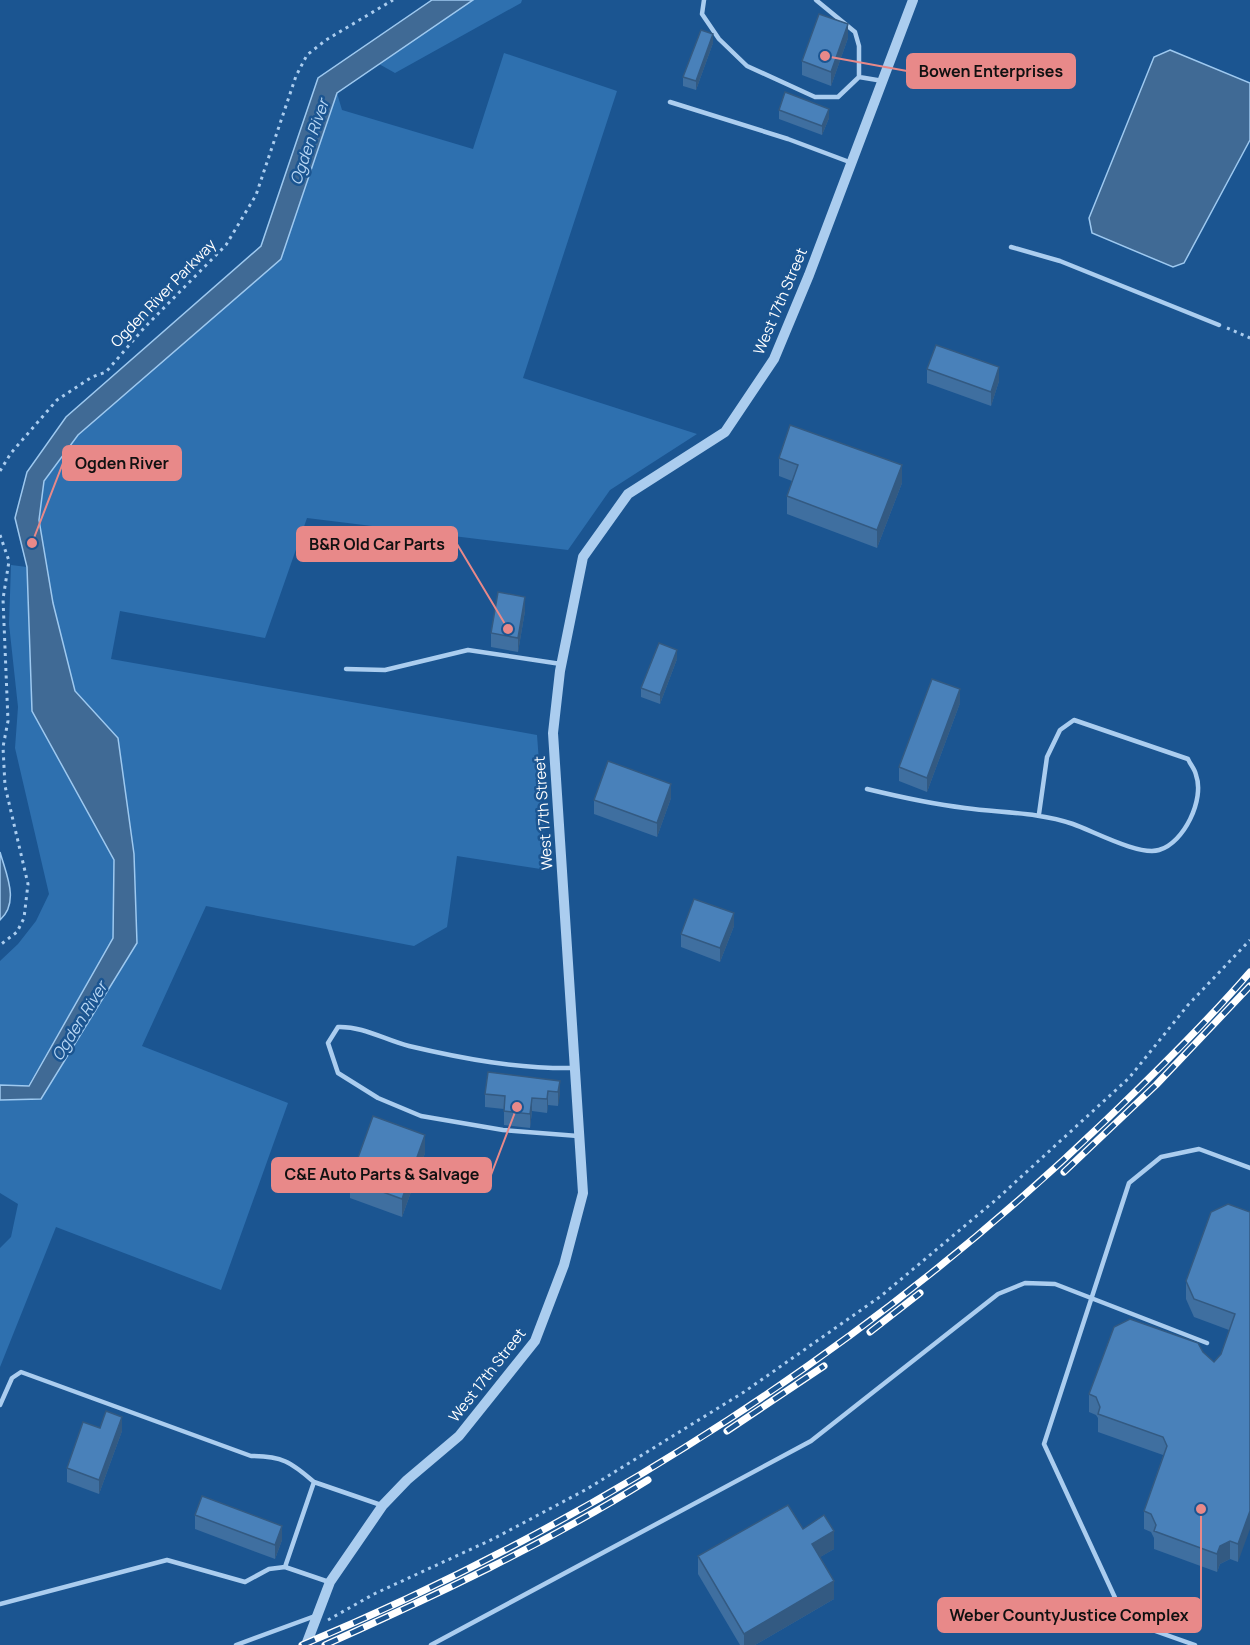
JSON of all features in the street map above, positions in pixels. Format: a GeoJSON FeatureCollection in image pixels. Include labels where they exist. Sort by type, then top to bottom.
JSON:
{"type":"FeatureCollection","features":[{"type":"Feature","properties":{"kind":"street","name":"West 17th Street"},"geometry":{"type":"LineString","coordinates":[[306,1645],[330,1582],[383,1505],[407,1480],[459,1436],[535,1341],[564,1266],[583,1193],[553,733],[561,664],[583,557],[628,494],[725,432],[774,359],[852,163],[913,0]]}},
{"type":"Feature","properties":{"kind":"lane"},"geometry":{"type":"LineString","coordinates":[[704,0],[702,14],[719,39],[747,66],[815,97],[838,97],[859,77],[859,46],[855,32],[816,0]]}},
{"type":"Feature","properties":{"kind":"lane"},"geometry":{"type":"LineString","coordinates":[[859,77],[883,81]]}},
{"type":"Feature","properties":{"kind":"lane"},"geometry":{"type":"LineString","coordinates":[[670,102],[788,139],[852,163]]}},
{"type":"Feature","properties":{"kind":"lane"},"geometry":{"type":"LineString","coordinates":[[1011,248],[1060,261],[1219,325]]}},
{"type":"Feature","properties":{"kind":"lane"},"geometry":{"type":"LineString","coordinates":[[346,669],[385,670],[468,650],[561,664]]}},
{"type":"Feature","properties":{"kind":"lane"},"geometry":{"type":"LineString","coordinates":[[867,789],[923,802],[1039,814],[1073,824],[1136,849],[1159,850],[1177,839],[1192,817],[1199,796],[1197,775],[1188,759],[1074,720],[1060,730],[1047,757],[1039,814]]}},
{"type":"Feature","properties":{"kind":"lane"},"geometry":{"type":"LineString","coordinates":[[575,1068],[509,1066],[450,1056],[400,1044],[351,1026],[338,1027],[328,1043],[339,1073],[378,1098],[421,1116],[503,1130],[579,1136]]}},
{"type":"Feature","properties":{"kind":"lane"},"geometry":{"type":"LineString","coordinates":[[1194,1645],[1141,1626],[1117,1602],[1044,1444],[1129,1183],[1161,1157],[1199,1149],[1250,1167]]}},
{"type":"Feature","properties":{"kind":"lane"},"geometry":{"type":"LineString","coordinates":[[431,1645],[811,1441],[999,1294],[1025,1283],[1055,1284],[1207,1343]]}},
{"type":"Feature","properties":{"kind":"lane"},"geometry":{"type":"LineString","coordinates":[[0,1405],[12,1378],[21,1372],[251,1456],[269,1456],[293,1464],[314,1482],[383,1505]]}},
{"type":"Feature","properties":{"kind":"lane"},"geometry":{"type":"LineString","coordinates":[[285,1567],[314,1482]]}},
{"type":"Feature","properties":{"kind":"lane"},"geometry":{"type":"LineString","coordinates":[[0,1604],[167,1560],[245,1582],[269,1569],[285,1567],[330,1582]]}},
{"type":"Feature","properties":{"kind":"lane"},"geometry":{"type":"LineString","coordinates":[[236,1645],[317,1617]]}},
{"type":"Feature","properties":{"kind":"path","name":"Ogden River Parkway"},"geometry":{"type":"LineString","coordinates":[[0,471],[11,453],[57,400],[92,377],[106,372],[144,328],[226,245],[256,195],[296,76],[307,55],[326,40],[393,0]]}},
{"type":"Feature","properties":{"kind":"path"},"geometry":{"type":"LineString","coordinates":[[1219,325],[1250,338]]}},
{"type":"Feature","properties":{"kind":"path"},"geometry":{"type":"LineString","coordinates":[[0,535],[9,561],[3,599],[8,722],[3,747],[5,786],[28,884],[24,918],[16,932],[0,945]]}},
{"type":"Feature","properties":{"kind":"path"},"geometry":{"type":"LineString","coordinates":[[317,1617],[325,1622],[334,1618],[374,1594],[483,1544],[587,1489],[744,1392],[873,1302],[998,1198],[1129,1078],[1176,1018],[1250,940]]}},
{"type":"Feature","properties":{"kind":"shaded area"},"geometry":{"type":"Polygon","coordinates":[[[473,0],[522,0],[521,3],[395,73],[379,64],[473,0]]]}},
{"type":"Feature","properties":{"kind":"shaded area"},"geometry":{"type":"Polygon","coordinates":[[[504,53],[617,91],[523,378],[697,434],[610,490],[568,550],[307,518],[265,638],[120,611],[111,659],[537,735],[547,870],[457,856],[447,927],[414,946],[206,906],[142,1046],[288,1103],[221,1290],[56,1227],[0,1367],[0,1248],[11,1237],[18,1204],[0,1193],[0,1100],[41,1099],[137,943],[134,854],[118,738],[75,691],[53,603],[39,520],[44,481],[78,435],[281,259],[337,93],[342,110],[473,149],[504,53]]]}},
{"type":"Feature","properties":{"kind":"shaded area"},"geometry":{"type":"Polygon","coordinates":[[[11,565],[27,567],[32,711],[114,860],[113,938],[28,1086],[0,1085],[0,961],[18,944],[36,921],[49,894],[15,748],[18,707],[9,624],[11,565]]]}},
{"type":"Feature","properties":{"kind":"water","name":"Ogden River"},"geometry":{"type":"Polygon","coordinates":[[[432,0],[473,0],[337,93],[281,259],[78,435],[44,481],[39,520],[53,603],[75,691],[118,738],[134,854],[137,943],[41,1099],[0,1100],[0,1085],[29,1086],[113,938],[114,860],[32,711],[27,567],[15,518],[27,472],[66,417],[261,246],[318,78],[432,0]]]}},
{"type":"Feature","properties":{"kind":"water"},"geometry":{"type":"Polygon","coordinates":[[[1170,50],[1250,83],[1250,140],[1184,263],[1173,267],[1092,233],[1089,218],[1154,57],[1170,50]]]}},
{"type":"Feature","properties":{"kind":"water"},"geometry":{"type":"Polygon","coordinates":[[[0,852],[8,878],[10,896],[6,913],[0,920],[0,852]]]}},
{"type":"Feature","properties":{"kind":"building"},"geometry":{"type":"Polygon","coordinates":[[[819,14],[848,24],[831,72],[802,61],[819,14]]]}},
{"type":"Feature","properties":{"kind":"building"},"geometry":{"type":"Polygon","coordinates":[[[701,30],[713,34],[696,81],[683,77],[701,30]]]}},
{"type":"Feature","properties":{"kind":"building"},"geometry":{"type":"Polygon","coordinates":[[[785,92],[829,109],[822,126],[779,110],[785,92]]]}},
{"type":"Feature","properties":{"kind":"building"},"geometry":{"type":"Polygon","coordinates":[[[936,345],[999,367],[991,392],[927,369],[936,345]]]}},
{"type":"Feature","properties":{"kind":"building"},"geometry":{"type":"Polygon","coordinates":[[[790,425],[902,465],[877,530],[787,496],[798,465],[779,458],[790,425]]]}},
{"type":"Feature","properties":{"kind":"building"},"geometry":{"type":"Polygon","coordinates":[[[498,592],[525,597],[518,638],[491,633],[498,592]]]}},
{"type":"Feature","properties":{"kind":"building"},"geometry":{"type":"Polygon","coordinates":[[[659,643],[677,650],[660,695],[641,688],[659,643]]]}},
{"type":"Feature","properties":{"kind":"building"},"geometry":{"type":"Polygon","coordinates":[[[932,679],[960,689],[927,778],[899,767],[932,679]]]}},
{"type":"Feature","properties":{"kind":"building"},"geometry":{"type":"Polygon","coordinates":[[[608,761],[671,784],[657,823],[594,800],[608,761]]]}},
{"type":"Feature","properties":{"kind":"building"},"geometry":{"type":"Polygon","coordinates":[[[694,899],[734,913],[720,948],[681,934],[694,899]]]}},
{"type":"Feature","properties":{"kind":"building"},"geometry":{"type":"Polygon","coordinates":[[[488,1072],[560,1081],[558,1092],[548,1091],[547,1099],[532,1098],[530,1114],[504,1111],[505,1096],[485,1094],[488,1072]]]}},
{"type":"Feature","properties":{"kind":"building"},"geometry":{"type":"Polygon","coordinates":[[[373,1116],[425,1135],[402,1199],[350,1180],[373,1116]]]}},
{"type":"Feature","properties":{"kind":"building"},"geometry":{"type":"Polygon","coordinates":[[[1228,1204],[1250,1212],[1250,1511],[1238,1544],[1230,1541],[1220,1546],[1217,1554],[1154,1531],[1156,1525],[1151,1514],[1144,1511],[1167,1446],[1163,1437],[1098,1414],[1100,1407],[1096,1397],[1089,1394],[1114,1327],[1130,1319],[1198,1343],[1203,1352],[1214,1362],[1221,1354],[1235,1314],[1194,1299],[1186,1281],[1211,1212],[1228,1204]]]}},
{"type":"Feature","properties":{"kind":"building"},"geometry":{"type":"Polygon","coordinates":[[[106,1411],[122,1417],[99,1480],[67,1468],[83,1422],[100,1428],[106,1411]]]}},
{"type":"Feature","properties":{"kind":"building"},"geometry":{"type":"Polygon","coordinates":[[[202,1496],[282,1526],[275,1545],[195,1515],[202,1496]]]}},
{"type":"Feature","properties":{"kind":"building"},"geometry":{"type":"Polygon","coordinates":[[[788,1505],[803,1529],[824,1515],[834,1531],[812,1544],[834,1581],[744,1634],[698,1556],[788,1505]]]}},
{"type":"Feature","properties":{"kind":"railway"},"geometry":{"type":"LineString","coordinates":[[302,1645],[412,1596],[520,1542],[626,1483],[728,1420],[828,1351],[924,1279],[1017,1201],[1143,1084],[1250,972]]}},
{"type":"Feature","properties":{"kind":"railway"},"geometry":{"type":"LineString","coordinates":[[1064,1172],[1156,1085],[1250,986]]}},
{"type":"Feature","properties":{"kind":"railway"},"geometry":{"type":"LineString","coordinates":[[870,1332],[920,1293]]}},
{"type":"Feature","properties":{"kind":"railway"},"geometry":{"type":"LineString","coordinates":[[727,1431],[824,1366]]}},
{"type":"Feature","properties":{"kind":"railway"},"geometry":{"type":"LineString","coordinates":[[325,1645],[490,1568],[570,1526],[648,1480]]}},
{"type":"Feature","properties":{"kind":"place","name":"Bowen Enterprises"},"geometry":{"type":"Point","coordinates":[825,56]}},
{"type":"Feature","properties":{"kind":"place","name":"Ogden River"},"geometry":{"type":"Point","coordinates":[32,543]}},
{"type":"Feature","properties":{"kind":"place","name":"B&R Old Car Parts"},"geometry":{"type":"Point","coordinates":[508,629]}},
{"type":"Feature","properties":{"kind":"place","name":"C&E Auto Parts & Salvage"},"geometry":{"type":"Point","coordinates":[517,1107]}},
{"type":"Feature","properties":{"kind":"place","name":"Weber CountyJustice Complex"},"geometry":{"type":"Point","coordinates":[1201,1509]}}]}
